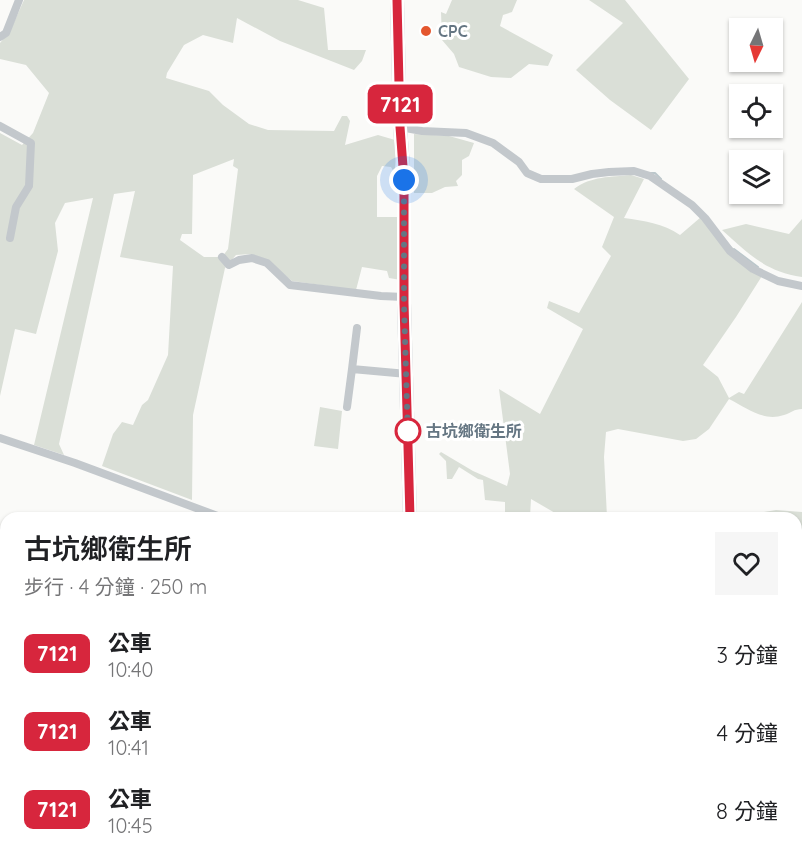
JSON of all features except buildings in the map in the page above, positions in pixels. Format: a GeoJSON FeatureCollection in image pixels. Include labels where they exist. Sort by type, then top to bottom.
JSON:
{"type":"FeatureCollection","features":[{"type":"Feature","properties":{"kind":"main road"},"geometry":{"type":"LineString","coordinates":[[397,0],[400,127],[404,180],[404,297],[410,512]]}},
{"type":"Feature","properties":{"kind":"street"},"geometry":{"type":"LineString","coordinates":[[0,37],[6,33],[19,0]]}},
{"type":"Feature","properties":{"kind":"street"},"geometry":{"type":"LineString","coordinates":[[0,126],[31,143],[29,186],[16,207],[10,238]]}},
{"type":"Feature","properties":{"kind":"street"},"geometry":{"type":"LineString","coordinates":[[400,127],[422,131],[466,133],[493,143],[519,162],[527,173],[542,179],[572,179],[617,171],[634,171],[650,176],[692,205],[730,251],[753,269],[778,281],[802,286]]}},
{"type":"Feature","properties":{"kind":"street"},"geometry":{"type":"LineString","coordinates":[[222,257],[229,265],[239,260],[252,258],[267,263],[290,285],[404,297]]}},
{"type":"Feature","properties":{"kind":"street"},"geometry":{"type":"LineString","coordinates":[[347,407],[357,328]]}},
{"type":"Feature","properties":{"kind":"street"},"geometry":{"type":"LineString","coordinates":[[352,369],[406,374]]}},
{"type":"Feature","properties":{"kind":"street"},"geometry":{"type":"LineString","coordinates":[[0,438],[207,512]]}},
{"type":"Feature","properties":{"kind":"shaded area"},"geometry":{"type":"Polygon","coordinates":[[[24,0],[298,0],[324,8],[328,50],[366,50],[362,61],[354,70],[280,41],[237,18],[233,43],[203,35],[184,45],[167,73],[166,78],[209,91],[223,105],[249,124],[268,130],[334,131],[342,116],[347,116],[350,121],[345,145],[378,135],[395,140],[395,174],[391,167],[382,166],[377,176],[377,217],[399,217],[401,280],[389,278],[387,271],[362,267],[356,290],[292,281],[268,261],[251,254],[236,255],[225,268],[193,415],[192,500],[102,466],[113,434],[122,422],[133,425],[142,405],[148,400],[168,355],[173,266],[120,257],[135,191],[114,194],[59,444],[64,455],[34,445],[93,198],[65,203],[55,223],[58,251],[36,334],[15,329],[0,396],[0,133],[22,145],[33,133],[49,93],[26,65],[0,59],[0,43],[10,31],[24,0]],[[234,159],[193,175],[192,234],[182,234],[180,240],[204,257],[222,257],[228,249],[238,169],[233,166],[234,159]]]}},
{"type":"Feature","properties":{"kind":"shaded area"},"geometry":{"type":"Polygon","coordinates":[[[452,0],[517,0],[512,12],[503,15],[500,26],[553,55],[548,66],[529,64],[511,78],[491,77],[459,67],[454,54],[442,40],[441,12],[446,14],[452,0]]]}},
{"type":"Feature","properties":{"kind":"shaded area"},"geometry":{"type":"Polygon","coordinates":[[[589,0],[625,0],[689,79],[651,130],[610,100],[576,70],[623,23],[589,0]]]}},
{"type":"Feature","properties":{"kind":"shaded area"},"geometry":{"type":"Polygon","coordinates":[[[414,134],[449,136],[474,143],[469,156],[462,160],[462,175],[456,181],[458,186],[445,187],[432,193],[414,193],[414,134]]]}},
{"type":"Feature","properties":{"kind":"shaded area"},"geometry":{"type":"Polygon","coordinates":[[[631,175],[644,179],[624,218],[660,225],[680,235],[701,217],[762,276],[703,365],[718,377],[729,398],[739,392],[744,394],[802,302],[802,409],[769,417],[755,413],[729,399],[709,429],[696,439],[683,441],[618,429],[606,432],[604,457],[607,512],[553,512],[531,499],[530,512],[505,512],[505,502],[485,500],[483,480],[459,467],[452,479],[447,479],[446,461],[439,454],[441,452],[473,471],[507,486],[510,474],[499,389],[540,414],[583,329],[547,308],[549,301],[579,313],[611,256],[602,247],[614,217],[574,189],[594,179],[631,175]]]}},
{"type":"Feature","properties":{"kind":"shaded area"},"geometry":{"type":"Polygon","coordinates":[[[802,219],[802,277],[767,266],[749,254],[722,230],[746,224],[789,234],[802,219]]]}},
{"type":"Feature","properties":{"kind":"shaded area"},"geometry":{"type":"Polygon","coordinates":[[[320,407],[342,411],[338,449],[314,446],[320,407]]]}},
{"type":"Feature","properties":{"kind":"shaded area"},"geometry":{"type":"Polygon","coordinates":[[[776,510],[802,512],[764,512],[776,510]]]}},
{"type":"Feature","properties":{"kind":"waterway"},"geometry":{"type":"LineString","coordinates":[[651,173],[655,173],[661,179]]}},
{"type":"Feature","properties":{"kind":"waterway"},"geometry":{"type":"LineString","coordinates":[[734,249],[758,267]]}},
{"type":"Feature","properties":{"kind":"bus line","name":"7121"},"geometry":{"type":"LineString","coordinates":[[397,0],[400,127],[404,180],[404,303],[410,512]]}},
{"type":"Feature","properties":{"kind":"place","name":"CPC"},"geometry":{"type":"Point","coordinates":[426,31]}},
{"type":"Feature","properties":{"kind":"place","name":"古坑鄉衛生所"},"geometry":{"type":"Point","coordinates":[408,431]}},
{"type":"Feature","properties":{"kind":"route"},"geometry":{"type":"LineString","coordinates":[[404,180],[404,303],[408,441],[408,431]]}}]}
